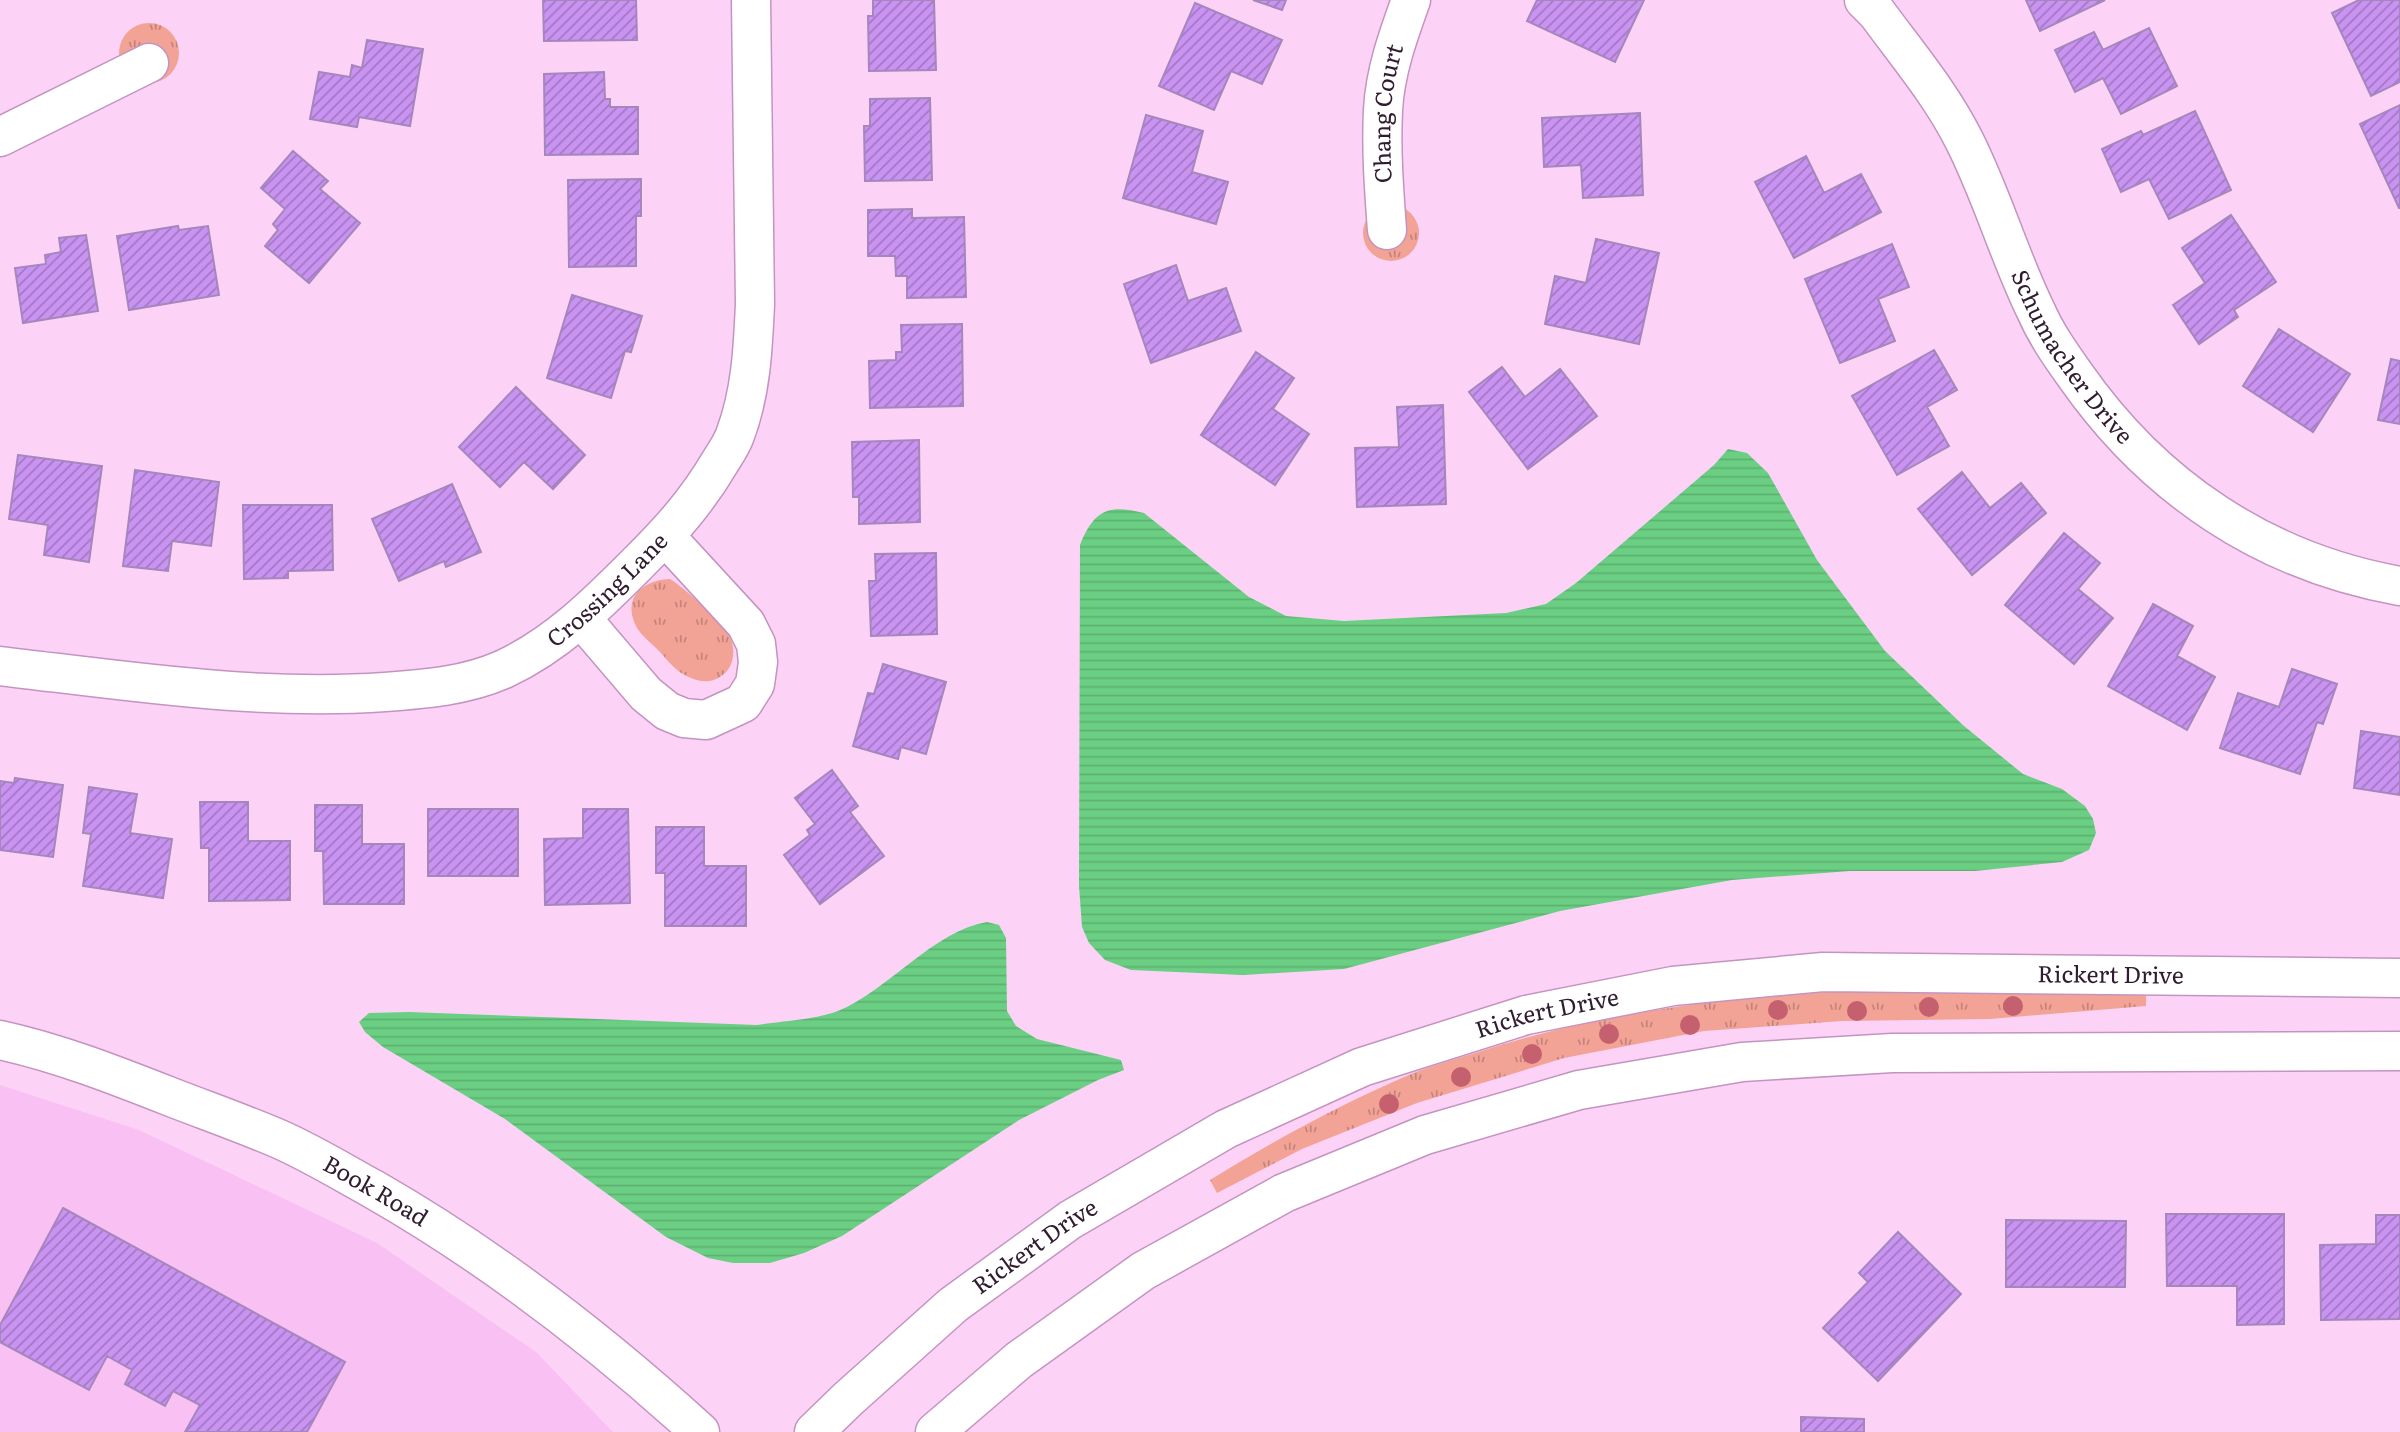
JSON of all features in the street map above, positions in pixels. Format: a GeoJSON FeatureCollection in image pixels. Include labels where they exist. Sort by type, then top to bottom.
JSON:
{"type":"FeatureCollection","features":[{"type":"Feature","properties":{"kind":"street","name":"Crossing Lane"},"geometry":{"type":"LineString","coordinates":[[0,666],[168,686],[257,693],[321,695],[432,689],[470,682],[505,668],[536,651],[582,619],[665,537],[701,495],[735,437],[746,401],[753,354],[755,304],[751,0]]}},
{"type":"Feature","properties":{"kind":"street","name":"Chang Court"},"geometry":{"type":"LineString","coordinates":[[1387,230],[1382,151],[1383,108],[1392,54],[1411,0]]}},
{"type":"Feature","properties":{"kind":"street","name":"Schumacher Drive"},"geometry":{"type":"LineString","coordinates":[[1864,0],[1877,13],[1941,100],[1964,139],[2035,310],[2052,343],[2096,406],[2125,439],[2157,470],[2221,518],[2266,542],[2331,569],[2400,586]]}},
{"type":"Feature","properties":{"kind":"street"},"geometry":{"type":"LineString","coordinates":[[0,137],[149,63]]}},
{"type":"Feature","properties":{"kind":"street"},"geometry":{"type":"LineString","coordinates":[[582,619],[646,694],[667,711],[684,718],[706,720],[743,703],[755,684],[758,662],[756,644],[746,624],[665,537]]}},
{"type":"Feature","properties":{"kind":"street","name":"Rickert Drive"},"geometry":{"type":"LineString","coordinates":[[814,1432],[953,1305],[1082,1213],[1226,1129],[1362,1067],[1526,1015],[1674,986],[1823,972],[2400,978]]}},
{"type":"Feature","properties":{"kind":"street","name":"Book Road"},"geometry":{"type":"LineString","coordinates":[[0,1040],[33,1047],[114,1075],[281,1140],[352,1178],[421,1217],[507,1273],[580,1330],[699,1432]]}},
{"type":"Feature","properties":{"kind":"street"},"geometry":{"type":"LineString","coordinates":[[935,1432],[1019,1360],[1143,1271],[1284,1193],[1425,1135],[1579,1090],[1742,1062],[1892,1053],[2400,1051]]}},
{"type":"Feature","properties":{"kind":"shaded area"},"geometry":{"type":"Polygon","coordinates":[[[1728,449],[1747,453],[1768,473],[1817,560],[1885,651],[1964,726],[2023,774],[2062,789],[2085,806],[2093,819],[2096,833],[2089,850],[2062,862],[1975,871],[1850,871],[1732,880],[1560,911],[1344,969],[1243,975],[1131,970],[1105,960],[1089,943],[1082,927],[1079,886],[1080,545],[1097,517],[1104,512],[1121,509],[1144,513],[1249,597],[1286,616],[1344,621],[1506,613],[1546,604],[1576,583],[1714,465],[1728,449]]]}},
{"type":"Feature","properties":{"kind":"shaded area"},"geometry":{"type":"Polygon","coordinates":[[[987,922],[999,925],[1006,938],[1007,1011],[1016,1026],[1037,1039],[1121,1060],[1124,1070],[1098,1080],[1019,1120],[842,1236],[804,1253],[770,1263],[733,1263],[708,1258],[666,1237],[505,1119],[383,1047],[365,1032],[359,1022],[369,1013],[409,1012],[757,1025],[808,1018],[838,1011],[857,1002],[948,937],[987,922]]]}},
{"type":"Feature","properties":{"kind":"shaded area"},"geometry":{"type":"Polygon","coordinates":[[[0,1085],[139,1130],[377,1243],[536,1352],[613,1432],[0,1432],[0,1085]]]}},
{"type":"Feature","properties":{"kind":"green space"},"geometry":{"type":"Polygon","coordinates":[[[143,23],[155,23],[174,36],[179,53],[177,65],[166,78],[155,83],[143,83],[124,70],[119,59],[119,47],[132,28],[143,23]]]}},
{"type":"Feature","properties":{"kind":"green space"},"geometry":{"type":"Polygon","coordinates":[[[1391,205],[1402,207],[1411,213],[1417,222],[1417,244],[1411,253],[1402,259],[1391,261],[1380,259],[1371,253],[1365,244],[1363,233],[1365,222],[1371,213],[1380,207],[1391,205]]]}},
{"type":"Feature","properties":{"kind":"green space"},"geometry":{"type":"Polygon","coordinates":[[[670,579],[709,612],[731,638],[731,665],[717,679],[700,681],[681,673],[637,628],[631,608],[637,593],[651,583],[670,579]]]}},
{"type":"Feature","properties":{"kind":"green space"},"geometry":{"type":"Polygon","coordinates":[[[1873,990],[2146,992],[2146,1006],[1990,1019],[1842,1021],[1704,1031],[1564,1058],[1417,1103],[1302,1149],[1217,1193],[1210,1180],[1309,1123],[1411,1074],[1521,1039],[1620,1016],[1670,1008],[1771,996],[1873,990]]]}},
{"type":"Feature","properties":{"kind":"building"},"geometry":{"type":"Polygon","coordinates":[[[543,0],[636,0],[637,40],[544,41],[543,0]]]}},
{"type":"Feature","properties":{"kind":"building"},"geometry":{"type":"Polygon","coordinates":[[[873,0],[934,0],[936,70],[869,71],[868,16],[873,16],[873,0]]]}},
{"type":"Feature","properties":{"kind":"building"},"geometry":{"type":"Polygon","coordinates":[[[1253,0],[1286,0],[1282,10],[1253,0]]]}},
{"type":"Feature","properties":{"kind":"building"},"geometry":{"type":"Polygon","coordinates":[[[1537,0],[1644,0],[1615,62],[1527,21],[1537,0]]]}},
{"type":"Feature","properties":{"kind":"building"},"geometry":{"type":"Polygon","coordinates":[[[2026,0],[2105,0],[2040,31],[2026,0]]]}},
{"type":"Feature","properties":{"kind":"building"},"geometry":{"type":"Polygon","coordinates":[[[2359,0],[2400,0],[2400,82],[2371,96],[2332,13],[2359,0]]]}},
{"type":"Feature","properties":{"kind":"building"},"geometry":{"type":"Polygon","coordinates":[[[1195,3],[1282,40],[1262,84],[1231,71],[1214,110],[1159,86],[1195,3]]]}},
{"type":"Feature","properties":{"kind":"building"},"geometry":{"type":"Polygon","coordinates":[[[2149,28],[2177,86],[2121,114],[2103,78],[2075,92],[2055,50],[2094,32],[2103,50],[2149,28]]]}},
{"type":"Feature","properties":{"kind":"building"},"geometry":{"type":"Polygon","coordinates":[[[367,40],[423,49],[410,126],[359,117],[357,127],[310,119],[319,72],[350,77],[352,65],[362,68],[367,40]]]}},
{"type":"Feature","properties":{"kind":"building"},"geometry":{"type":"Polygon","coordinates":[[[604,72],[605,99],[610,99],[610,107],[638,107],[638,154],[545,155],[544,74],[604,72]]]}},
{"type":"Feature","properties":{"kind":"building"},"geometry":{"type":"Polygon","coordinates":[[[930,98],[932,180],[865,181],[864,126],[870,126],[870,99],[930,98]]]}},
{"type":"Feature","properties":{"kind":"building"},"geometry":{"type":"Polygon","coordinates":[[[2400,105],[2400,208],[2399,208],[2360,124],[2400,105]]]}},
{"type":"Feature","properties":{"kind":"building"},"geometry":{"type":"Polygon","coordinates":[[[2195,111],[2231,190],[2169,219],[2149,179],[2121,192],[2102,149],[2141,131],[2143,135],[2195,111]]]}},
{"type":"Feature","properties":{"kind":"building"},"geometry":{"type":"Polygon","coordinates":[[[1640,113],[1643,195],[1583,198],[1581,165],[1544,167],[1542,118],[1640,113]]]}},
{"type":"Feature","properties":{"kind":"building"},"geometry":{"type":"Polygon","coordinates":[[[1146,115],[1203,131],[1192,172],[1228,182],[1216,224],[1123,198],[1146,115]]]}},
{"type":"Feature","properties":{"kind":"building"},"geometry":{"type":"Polygon","coordinates":[[[293,151],[328,181],[320,189],[360,223],[309,283],[265,246],[278,230],[273,224],[285,209],[261,188],[293,151]]]}},
{"type":"Feature","properties":{"kind":"building"},"geometry":{"type":"Polygon","coordinates":[[[1806,156],[1824,193],[1861,174],[1881,212],[1794,258],[1755,182],[1806,156]]]}},
{"type":"Feature","properties":{"kind":"building"},"geometry":{"type":"Polygon","coordinates":[[[641,179],[641,216],[636,216],[636,266],[569,267],[568,180],[641,179]]]}},
{"type":"Feature","properties":{"kind":"building"},"geometry":{"type":"Polygon","coordinates":[[[912,209],[912,218],[964,217],[966,297],[907,298],[907,276],[896,276],[895,256],[868,256],[868,210],[912,209]]]}},
{"type":"Feature","properties":{"kind":"building"},"geometry":{"type":"Polygon","coordinates":[[[2231,215],[2276,282],[2234,310],[2238,317],[2199,344],[2173,305],[2205,283],[2182,248],[2231,215]]]}},
{"type":"Feature","properties":{"kind":"building"},"geometry":{"type":"Polygon","coordinates":[[[178,226],[179,230],[208,226],[219,295],[129,310],[117,236],[178,226]]]}},
{"type":"Feature","properties":{"kind":"building"},"geometry":{"type":"Polygon","coordinates":[[[86,235],[98,311],[23,323],[15,268],[46,264],[45,255],[61,252],[59,238],[86,235]]]}},
{"type":"Feature","properties":{"kind":"building"},"geometry":{"type":"Polygon","coordinates":[[[1596,239],[1659,253],[1639,344],[1545,324],[1555,276],[1586,283],[1596,239]]]}},
{"type":"Feature","properties":{"kind":"building"},"geometry":{"type":"Polygon","coordinates":[[[1892,244],[1909,287],[1878,299],[1895,341],[1840,363],[1805,279],[1892,244]]]}},
{"type":"Feature","properties":{"kind":"building"},"geometry":{"type":"Polygon","coordinates":[[[1176,265],[1188,301],[1226,288],[1241,331],[1151,363],[1124,284],[1176,265]]]}},
{"type":"Feature","properties":{"kind":"building"},"geometry":{"type":"Polygon","coordinates":[[[572,295],[642,316],[631,352],[625,351],[611,398],[547,378],[572,295]]]}},
{"type":"Feature","properties":{"kind":"building"},"geometry":{"type":"Polygon","coordinates":[[[962,324],[963,406],[870,408],[869,361],[896,360],[896,352],[902,352],[901,325],[962,324]]]}},
{"type":"Feature","properties":{"kind":"building"},"geometry":{"type":"Polygon","coordinates":[[[2279,329],[2350,374],[2313,432],[2243,386],[2279,329]]]}},
{"type":"Feature","properties":{"kind":"building"},"geometry":{"type":"Polygon","coordinates":[[[1934,350],[1957,390],[1927,407],[1949,446],[1897,475],[1852,396],[1934,350]]]}},
{"type":"Feature","properties":{"kind":"building"},"geometry":{"type":"Polygon","coordinates":[[[1256,352],[1294,378],[1273,409],[1309,434],[1275,485],[1201,435],[1256,352]]]}},
{"type":"Feature","properties":{"kind":"building"},"geometry":{"type":"Polygon","coordinates":[[[2391,359],[2400,361],[2400,424],[2378,420],[2391,359]]]}},
{"type":"Feature","properties":{"kind":"building"},"geometry":{"type":"Polygon","coordinates":[[[1502,367],[1525,397],[1560,369],[1597,416],[1528,469],[1469,392],[1502,367]]]}},
{"type":"Feature","properties":{"kind":"building"},"geometry":{"type":"Polygon","coordinates":[[[516,387],[585,455],[553,489],[524,462],[500,487],[459,447],[516,387]]]}},
{"type":"Feature","properties":{"kind":"building"},"geometry":{"type":"Polygon","coordinates":[[[1443,405],[1446,504],[1357,507],[1355,448],[1399,447],[1397,407],[1443,405]]]}},
{"type":"Feature","properties":{"kind":"building"},"geometry":{"type":"Polygon","coordinates":[[[919,440],[920,522],[859,524],[859,497],[853,497],[852,442],[919,440]]]}},
{"type":"Feature","properties":{"kind":"building"},"geometry":{"type":"Polygon","coordinates":[[[18,455],[102,466],[89,562],[44,555],[48,525],[9,519],[18,455]]]}},
{"type":"Feature","properties":{"kind":"building"},"geometry":{"type":"Polygon","coordinates":[[[135,470],[219,482],[211,546],[172,541],[168,571],[123,566],[135,470]]]}},
{"type":"Feature","properties":{"kind":"building"},"geometry":{"type":"Polygon","coordinates":[[[1962,472],[1990,508],[2021,483],[2046,513],[1972,575],[1918,509],[1962,472]]]}},
{"type":"Feature","properties":{"kind":"building"},"geometry":{"type":"Polygon","coordinates":[[[452,484],[481,552],[446,567],[444,561],[399,581],[372,519],[452,484]]]}},
{"type":"Feature","properties":{"kind":"building"},"geometry":{"type":"Polygon","coordinates":[[[243,505],[332,505],[333,570],[288,571],[288,578],[244,579],[243,505]]]}},
{"type":"Feature","properties":{"kind":"building"},"geometry":{"type":"Polygon","coordinates":[[[2064,533],[2100,563],[2078,589],[2113,618],[2074,664],[2005,605],[2064,533]]]}},
{"type":"Feature","properties":{"kind":"building"},"geometry":{"type":"Polygon","coordinates":[[[936,553],[937,634],[871,636],[869,581],[876,581],[875,554],[936,553]]]}},
{"type":"Feature","properties":{"kind":"building"},"geometry":{"type":"Polygon","coordinates":[[[2153,604],[2193,626],[2177,656],[2215,677],[2187,730],[2108,686],[2153,604]]]}},
{"type":"Feature","properties":{"kind":"building"},"geometry":{"type":"Polygon","coordinates":[[[883,664],[946,682],[926,754],[901,747],[898,759],[853,746],[868,693],[874,694],[883,664]]]}},
{"type":"Feature","properties":{"kind":"building"},"geometry":{"type":"Polygon","coordinates":[[[2292,669],[2337,684],[2323,724],[2317,722],[2300,774],[2220,748],[2238,693],[2279,707],[2292,669]]]}},
{"type":"Feature","properties":{"kind":"building"},"geometry":{"type":"Polygon","coordinates":[[[2361,731],[2400,737],[2400,795],[2354,788],[2361,731]]]}},
{"type":"Feature","properties":{"kind":"building"},"geometry":{"type":"Polygon","coordinates":[[[832,770],[858,806],[850,812],[884,856],[820,904],[784,855],[810,835],[807,830],[815,824],[795,798],[832,770]]]}},
{"type":"Feature","properties":{"kind":"building"},"geometry":{"type":"Polygon","coordinates":[[[15,778],[63,785],[53,857],[0,850],[0,781],[14,783],[15,778]]]}},
{"type":"Feature","properties":{"kind":"building"},"geometry":{"type":"Polygon","coordinates":[[[89,787],[137,794],[130,833],[172,839],[163,898],[83,886],[91,834],[83,833],[89,787]]]}},
{"type":"Feature","properties":{"kind":"building"},"geometry":{"type":"Polygon","coordinates":[[[200,802],[248,802],[248,841],[290,841],[290,900],[209,901],[209,848],[201,848],[200,802]]]}},
{"type":"Feature","properties":{"kind":"building"},"geometry":{"type":"Polygon","coordinates":[[[315,805],[362,805],[362,844],[404,844],[404,904],[324,904],[323,851],[315,851],[315,805]]]}},
{"type":"Feature","properties":{"kind":"building"},"geometry":{"type":"Polygon","coordinates":[[[428,809],[518,809],[518,876],[428,876],[428,809]]]}},
{"type":"Feature","properties":{"kind":"building"},"geometry":{"type":"Polygon","coordinates":[[[583,809],[628,809],[630,903],[545,905],[544,839],[583,838],[583,809]]]}},
{"type":"Feature","properties":{"kind":"building"},"geometry":{"type":"Polygon","coordinates":[[[656,827],[704,827],[704,866],[746,866],[746,926],[665,926],[665,873],[656,873],[656,827]]]}},
{"type":"Feature","properties":{"kind":"building"},"geometry":{"type":"Polygon","coordinates":[[[63,1208],[345,1362],[307,1432],[185,1432],[200,1405],[173,1391],[165,1406],[125,1384],[132,1370],[107,1356],[89,1390],[0,1342],[0,1325],[63,1208]]]}},
{"type":"Feature","properties":{"kind":"building"},"geometry":{"type":"Polygon","coordinates":[[[2166,1214],[2284,1214],[2284,1324],[2237,1325],[2237,1286],[2167,1286],[2166,1214]]]}},
{"type":"Feature","properties":{"kind":"building"},"geometry":{"type":"Polygon","coordinates":[[[2376,1215],[2400,1215],[2400,1319],[2321,1320],[2320,1245],[2376,1244],[2376,1215]]]}},
{"type":"Feature","properties":{"kind":"building"},"geometry":{"type":"Polygon","coordinates":[[[2006,1220],[2126,1221],[2125,1287],[2006,1287],[2006,1220]]]}},
{"type":"Feature","properties":{"kind":"building"},"geometry":{"type":"Polygon","coordinates":[[[1898,1232],[1961,1294],[1878,1381],[1823,1328],[1868,1282],[1859,1273],[1898,1232]]]}},
{"type":"Feature","properties":{"kind":"building"},"geometry":{"type":"Polygon","coordinates":[[[1801,1417],[1864,1419],[1864,1432],[1801,1432],[1801,1417]]]}}]}
